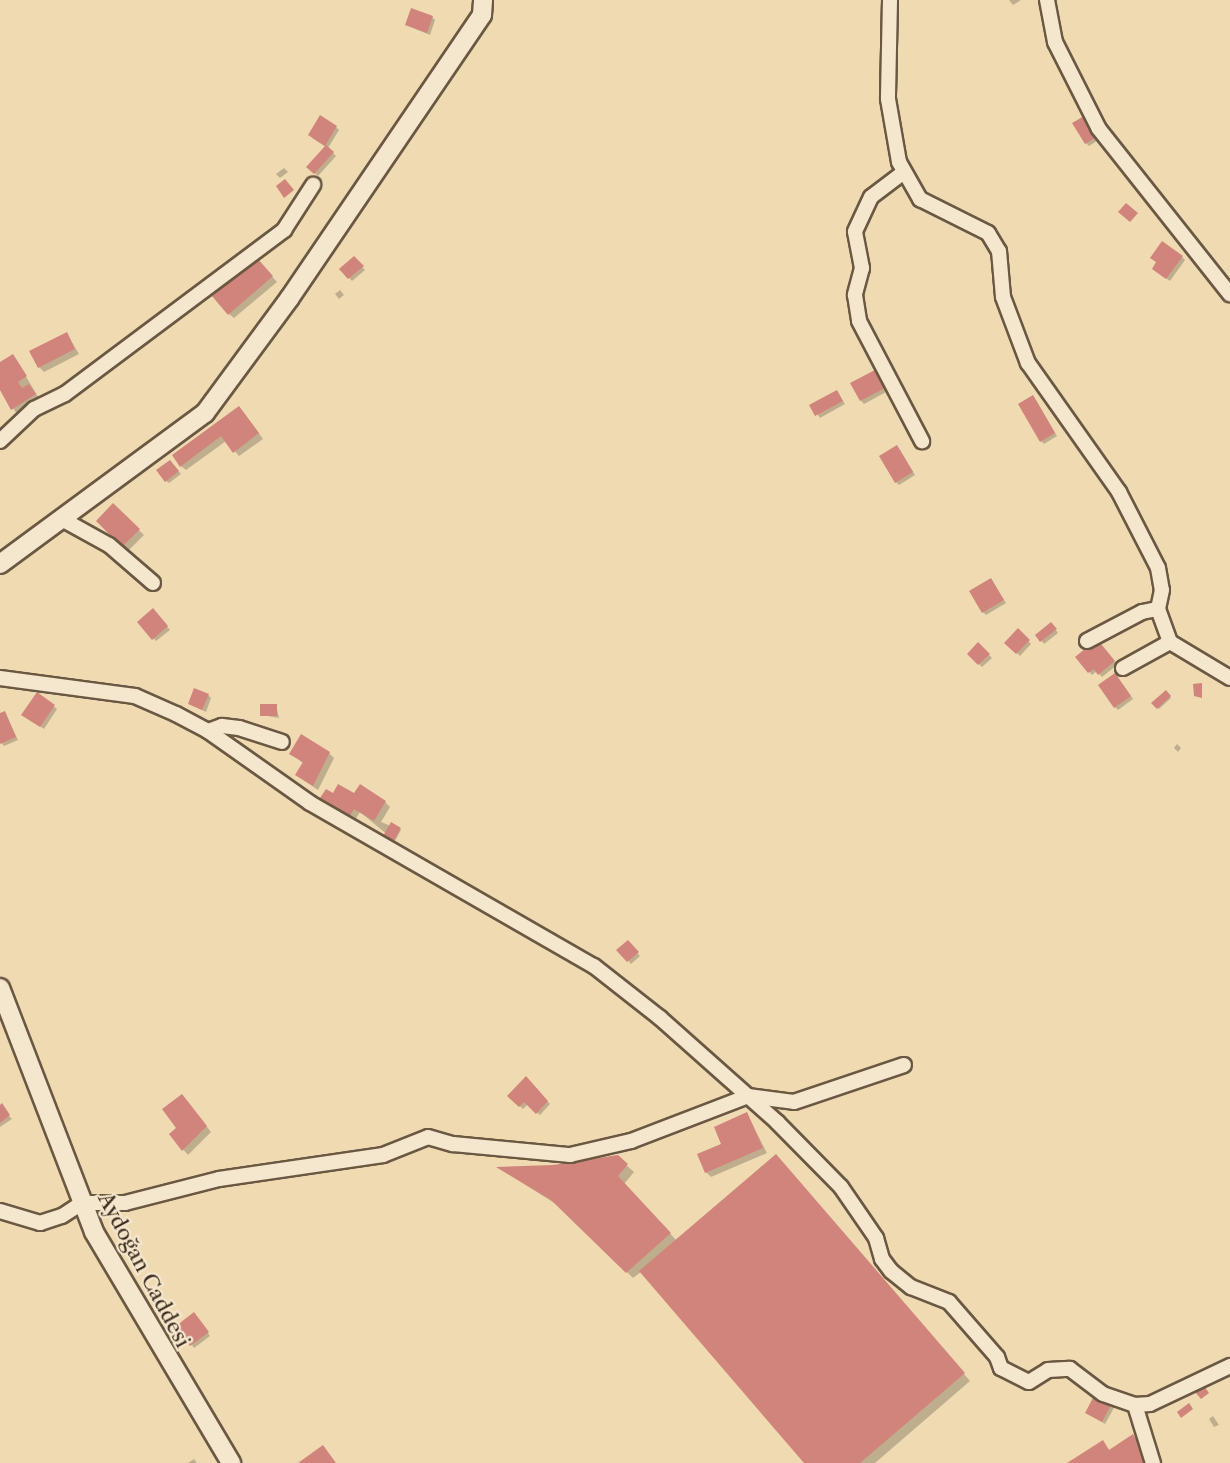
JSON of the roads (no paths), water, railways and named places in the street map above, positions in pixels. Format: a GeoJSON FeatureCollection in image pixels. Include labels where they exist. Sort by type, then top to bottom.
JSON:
{"type":"FeatureCollection","features":[{"type":"Feature","properties":{"kind":"street"},"geometry":{"type":"LineString","coordinates":[[0,564],[206,413],[296,290],[476,25],[482,15],[483,0]]}},
{"type":"Feature","properties":{"kind":"street"},"geometry":{"type":"LineString","coordinates":[[890,0],[888,99],[898,162],[920,200],[988,232],[999,251],[1003,297],[1028,363],[1119,492],[1158,568],[1162,590],[1158,609],[1170,642],[1230,678]]}},
{"type":"Feature","properties":{"kind":"street"},"geometry":{"type":"LineString","coordinates":[[1047,0],[1055,42],[1099,129],[1230,294]]}},
{"type":"Feature","properties":{"kind":"street"},"geometry":{"type":"LineString","coordinates":[[904,172],[871,197],[855,232],[862,268],[855,295],[859,321],[922,441]]}},
{"type":"Feature","properties":{"kind":"street"},"geometry":{"type":"LineString","coordinates":[[0,441],[34,409],[65,394],[284,230],[313,185]]}},
{"type":"Feature","properties":{"kind":"street"},"geometry":{"type":"LineString","coordinates":[[60,518],[109,545],[153,583]]}},
{"type":"Feature","properties":{"kind":"street"},"geometry":{"type":"LineString","coordinates":[[1088,641],[1142,612],[1158,609]]}},
{"type":"Feature","properties":{"kind":"street"},"geometry":{"type":"LineString","coordinates":[[1123,668],[1170,642]]}},
{"type":"Feature","properties":{"kind":"street"},"geometry":{"type":"LineString","coordinates":[[0,678],[135,696],[208,731],[310,803],[594,966],[748,1096],[841,1187],[876,1238],[882,1259],[891,1271],[911,1287],[949,1302],[997,1357],[1001,1368],[1029,1382],[1048,1370],[1070,1369],[1103,1394],[1135,1405],[1150,1404],[1230,1366]]}},
{"type":"Feature","properties":{"kind":"street"},"geometry":{"type":"LineString","coordinates":[[208,731],[222,726],[239,728],[282,742]]}},
{"type":"Feature","properties":{"kind":"street","name":"Aydoğan Caddesi"},"geometry":{"type":"LineString","coordinates":[[0,988],[82,1203],[154,1340],[231,1463]]}},
{"type":"Feature","properties":{"kind":"street"},"geometry":{"type":"LineString","coordinates":[[0,1211],[40,1222],[62,1216],[82,1203],[125,1203],[219,1179],[383,1155],[428,1137],[453,1144],[570,1155],[630,1141],[748,1096],[794,1102],[904,1065]]}},
{"type":"Feature","properties":{"kind":"street"},"geometry":{"type":"LineString","coordinates":[[1135,1405],[1152,1463]]}}]}
